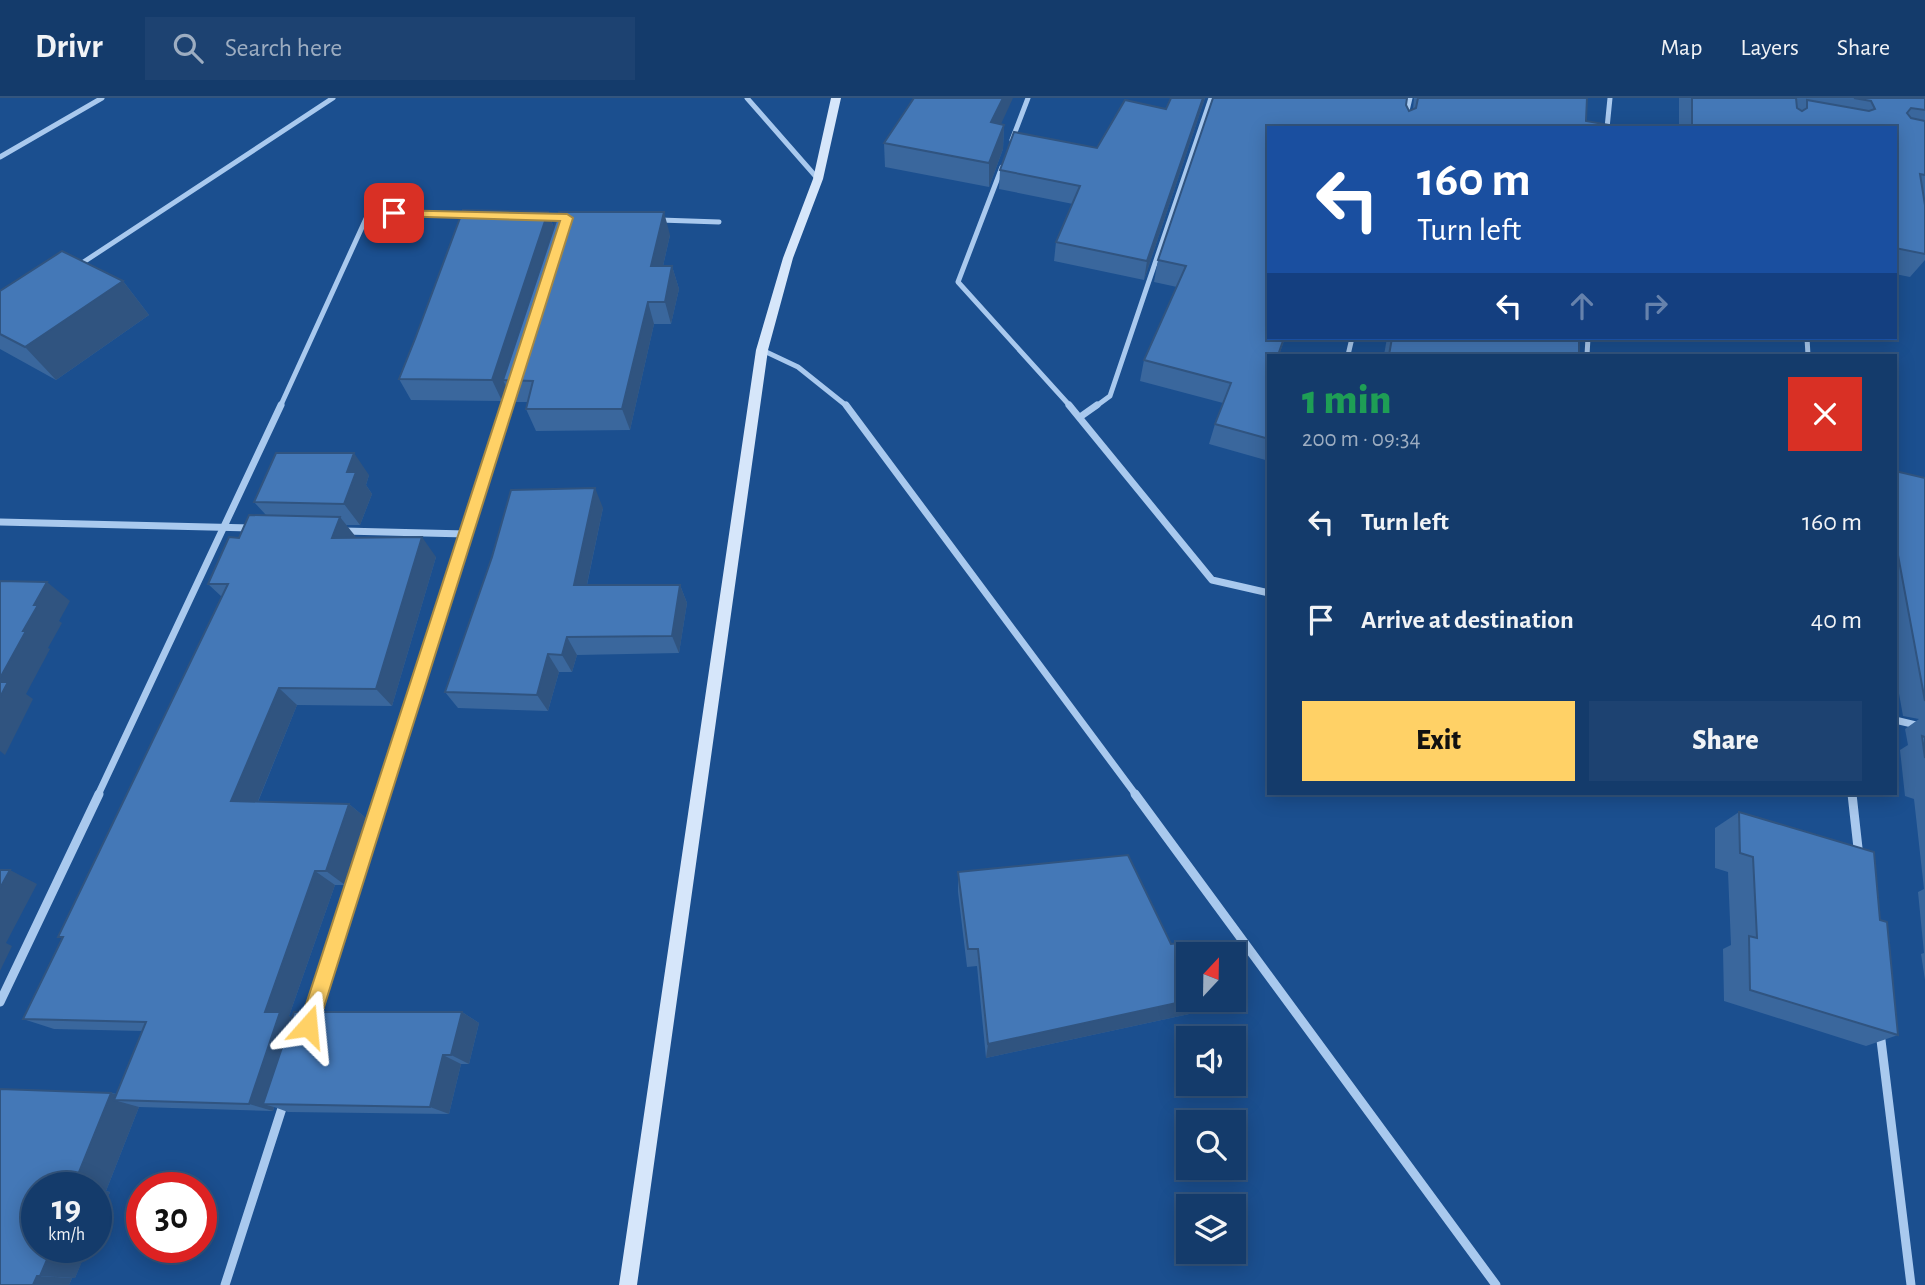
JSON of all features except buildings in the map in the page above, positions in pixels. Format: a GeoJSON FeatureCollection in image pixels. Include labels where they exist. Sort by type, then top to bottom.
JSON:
{"type":"FeatureCollection","features":[{"type":"Feature","properties":{"kind":"street"},"geometry":{"type":"LineString","coordinates":[[0,157],[102,98]]}},
{"type":"Feature","properties":{"kind":"street"},"geometry":{"type":"LineString","coordinates":[[69,271],[333,98]]}},
{"type":"Feature","properties":{"kind":"street"},"geometry":{"type":"LineString","coordinates":[[747,98],[817,179]]}},
{"type":"Feature","properties":{"kind":"street"},"geometry":{"type":"LineString","coordinates":[[628,1285],[762,350],[788,258],[817,179],[836,98]]}},
{"type":"Feature","properties":{"kind":"street"},"geometry":{"type":"LineString","coordinates":[[1010,147],[1028,98]]}},
{"type":"Feature","properties":{"kind":"street"},"geometry":{"type":"LineString","coordinates":[[1080,417],[1110,396],[1212,98]]}},
{"type":"Feature","properties":{"kind":"street"},"geometry":{"type":"LineString","coordinates":[[1403,126],[1410,98]]}},
{"type":"Feature","properties":{"kind":"street"},"geometry":{"type":"LineString","coordinates":[[1607,126],[1610,98]]}},
{"type":"Feature","properties":{"kind":"street"},"geometry":{"type":"LineString","coordinates":[[1005,159],[958,282],[1080,417],[1213,580],[1267,593]]}},
{"type":"Feature","properties":{"kind":"street"},"geometry":{"type":"LineString","coordinates":[[0,1002],[225,528],[369,212],[475,215]]}},
{"type":"Feature","properties":{"kind":"street"},"geometry":{"type":"LineString","coordinates":[[650,220],[719,222]]}},
{"type":"Feature","properties":{"kind":"street"},"geometry":{"type":"LineString","coordinates":[[762,350],[798,367],[853,411],[1496,1285]]}},
{"type":"Feature","properties":{"kind":"street"},"geometry":{"type":"LineString","coordinates":[[306,1035],[517,376]]}},
{"type":"Feature","properties":{"kind":"street"},"geometry":{"type":"LineString","coordinates":[[0,522],[265,529]]}},
{"type":"Feature","properties":{"kind":"street"},"geometry":{"type":"LineString","coordinates":[[332,530],[466,534]]}},
{"type":"Feature","properties":{"kind":"street"},"geometry":{"type":"LineString","coordinates":[[1897,720],[1925,727]]}},
{"type":"Feature","properties":{"kind":"street"},"geometry":{"type":"LineString","coordinates":[[1852,795],[1860,861]]}},
{"type":"Feature","properties":{"kind":"street"},"geometry":{"type":"LineString","coordinates":[[1880,1025],[1911,1285]]}},
{"type":"Feature","properties":{"kind":"street"},"geometry":{"type":"LineString","coordinates":[[225,1285],[289,1087]]}},
{"type":"Feature","properties":{"kind":"route"},"geometry":{"type":"LineString","coordinates":[[308,1026],[567,218],[394,213]]}}]}
